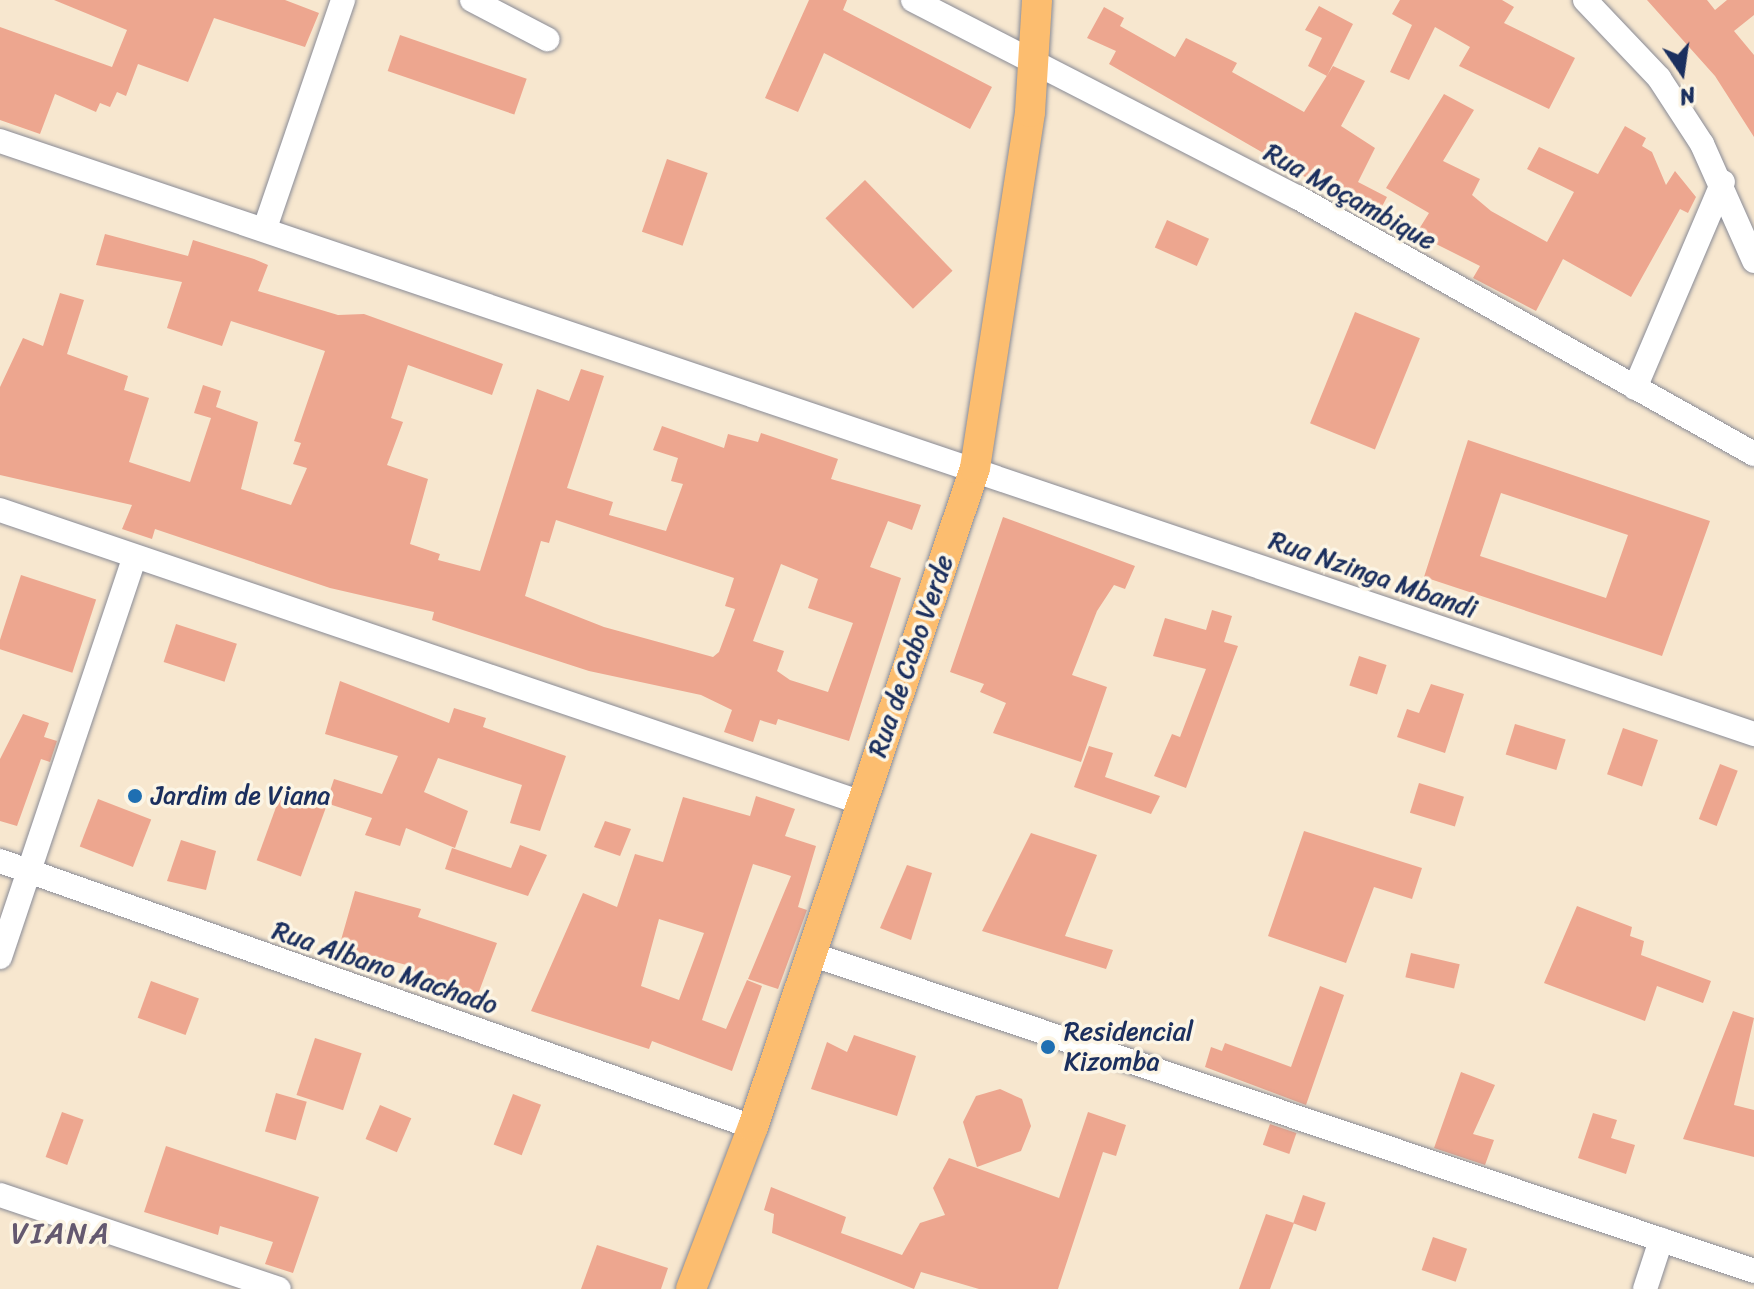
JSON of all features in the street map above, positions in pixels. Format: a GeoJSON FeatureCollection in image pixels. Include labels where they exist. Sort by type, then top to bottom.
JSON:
{"type":"FeatureCollection","features":[{"type":"Feature","properties":{"kind":"main road","name":"Rua de Cabo Verde"},"geometry":{"type":"LineString","coordinates":[[691,1289],[753,1127],[975,468],[1033,64],[1037,0]]}},
{"type":"Feature","properties":{"kind":"street"},"geometry":{"type":"LineString","coordinates":[[265,228],[343,0]]}},
{"type":"Feature","properties":{"kind":"street"},"geometry":{"type":"LineString","coordinates":[[472,0],[547,39]]}},
{"type":"Feature","properties":{"kind":"street","name":"Rua Moçambique"},"geometry":{"type":"LineString","coordinates":[[913,0],[1297,197],[1754,454]]}},
{"type":"Feature","properties":{"kind":"street"},"geometry":{"type":"LineString","coordinates":[[1585,0],[1659,78],[1723,182],[1754,261]]}},
{"type":"Feature","properties":{"kind":"street","name":"Rua Nzinga Mbandi"},"geometry":{"type":"LineString","coordinates":[[0,141],[975,468],[1754,734]]}},
{"type":"Feature","properties":{"kind":"street"},"geometry":{"type":"LineString","coordinates":[[1635,388],[1723,182]]}},
{"type":"Feature","properties":{"kind":"street"},"geometry":{"type":"LineString","coordinates":[[0,510],[134,559],[862,803]]}},
{"type":"Feature","properties":{"kind":"street"},"geometry":{"type":"LineString","coordinates":[[0,957],[134,559]]}},
{"type":"Feature","properties":{"kind":"street","name":"Rua Albano Machado"},"geometry":{"type":"LineString","coordinates":[[0,861],[753,1127]]}},
{"type":"Feature","properties":{"kind":"street"},"geometry":{"type":"LineString","coordinates":[[811,954],[1754,1271]]}},
{"type":"Feature","properties":{"kind":"street"},"geometry":{"type":"LineString","coordinates":[[0,1195],[279,1289]]}},
{"type":"Feature","properties":{"kind":"street"},"geometry":{"type":"LineString","coordinates":[[1645,1289],[1661,1240]]}},
{"type":"Feature","properties":{"kind":"building"},"geometry":{"type":"Polygon","coordinates":[[[54,0],[285,0],[319,13],[305,47],[214,18],[188,82],[138,64],[126,96],[117,92],[110,107],[100,103],[96,112],[55,94],[40,134],[0,120],[0,27],[112,67],[127,30],[54,0]]]}},
{"type":"Feature","properties":{"kind":"building"},"geometry":{"type":"Polygon","coordinates":[[[809,0],[847,0],[843,10],[992,87],[970,129],[824,53],[798,112],[765,98],[809,0]]]}},
{"type":"Feature","properties":{"kind":"building"},"geometry":{"type":"Polygon","coordinates":[[[1400,0],[1502,0],[1514,7],[1504,23],[1575,58],[1549,109],[1459,66],[1470,47],[1435,27],[1409,80],[1390,72],[1412,25],[1392,14],[1400,0]]]}},
{"type":"Feature","properties":{"kind":"building"},"geometry":{"type":"Polygon","coordinates":[[[1647,0],[1707,0],[1715,10],[1727,0],[1754,0],[1754,15],[1734,31],[1754,55],[1754,137],[1715,76],[1647,0]]]}},
{"type":"Feature","properties":{"kind":"building"},"geometry":{"type":"Polygon","coordinates":[[[1319,6],[1353,24],[1327,76],[1308,66],[1322,38],[1305,30],[1319,6]]]}},
{"type":"Feature","properties":{"kind":"building"},"geometry":{"type":"Polygon","coordinates":[[[1104,7],[1124,18],[1120,26],[1175,57],[1186,38],[1237,63],[1232,72],[1304,112],[1333,66],[1365,81],[1341,126],[1375,148],[1358,182],[1387,197],[1376,218],[1109,64],[1116,51],[1087,38],[1104,7]]]}},
{"type":"Feature","properties":{"kind":"building"},"geometry":{"type":"Polygon","coordinates":[[[400,35],[527,79],[514,115],[388,71],[400,35]]]}},
{"type":"Feature","properties":{"kind":"building"},"geometry":{"type":"Polygon","coordinates":[[[1444,94],[1474,110],[1443,161],[1480,179],[1472,195],[1491,211],[1547,242],[1574,192],[1527,169],[1539,147],[1598,174],[1625,126],[1646,138],[1642,146],[1652,152],[1666,185],[1675,171],[1696,197],[1688,213],[1680,209],[1631,297],[1563,259],[1536,311],[1473,278],[1480,266],[1416,234],[1429,213],[1386,188],[1444,94]]]}},
{"type":"Feature","properties":{"kind":"building"},"geometry":{"type":"Polygon","coordinates":[[[667,159],[708,173],[683,246],[642,232],[667,159]]]}},
{"type":"Feature","properties":{"kind":"building"},"geometry":{"type":"Polygon","coordinates":[[[865,180],[953,271],[913,309],[825,218],[865,180]]]}},
{"type":"Feature","properties":{"kind":"building"},"geometry":{"type":"Polygon","coordinates":[[[1167,220],[1209,239],[1197,266],[1155,247],[1167,220]]]}},
{"type":"Feature","properties":{"kind":"building"},"geometry":{"type":"Polygon","coordinates":[[[105,234],[188,256],[193,240],[268,265],[258,291],[338,315],[364,314],[503,364],[492,395],[408,365],[391,418],[403,422],[387,465],[428,479],[410,544],[440,554],[438,560],[480,571],[537,389],[569,401],[581,369],[604,376],[567,488],[613,502],[609,515],[666,531],[683,484],[671,481],[678,458],[653,450],[662,426],[724,448],[728,434],[758,442],[761,433],[838,459],[831,479],[921,505],[912,530],[888,521],[870,567],[901,578],[849,741],[778,719],[776,725],[760,720],[753,742],[724,732],[732,710],[701,695],[589,671],[432,620],[434,612],[330,588],[155,529],[152,539],[122,529],[132,505],[0,475],[0,387],[23,338],[43,346],[60,293],[84,300],[67,354],[128,376],[124,390],[149,398],[129,462],[190,482],[211,418],[194,413],[203,385],[221,391],[216,407],[258,422],[241,489],[291,505],[307,468],[293,464],[301,443],[294,441],[325,351],[231,321],[222,346],[167,328],[182,282],[96,265],[105,234]],[[556,520],[549,543],[541,541],[525,596],[604,627],[713,657],[719,652],[735,609],[725,606],[734,578],[556,520]],[[781,564],[753,641],[784,651],[777,671],[790,680],[828,692],[853,623],[808,608],[818,579],[781,564]]]}},
{"type":"Feature","properties":{"kind":"building"},"geometry":{"type":"Polygon","coordinates":[[[1355,312],[1420,338],[1375,449],[1310,423],[1355,312]]]}},
{"type":"Feature","properties":{"kind":"building"},"geometry":{"type":"Polygon","coordinates":[[[1468,440],[1710,521],[1662,656],[1424,577],[1468,440]],[[1501,493],[1480,556],[1606,598],[1628,535],[1501,493]]]}},
{"type":"Feature","properties":{"kind":"building"},"geometry":{"type":"Polygon","coordinates":[[[1003,517],[1135,566],[1125,589],[1114,585],[1097,611],[1072,675],[1107,687],[1081,762],[993,733],[1006,703],[980,692],[984,684],[950,672],[1003,517]]]}},
{"type":"Feature","properties":{"kind":"building"},"geometry":{"type":"Polygon","coordinates":[[[21,575],[96,599],[72,673],[0,649],[0,640],[21,575]]]}},
{"type":"Feature","properties":{"kind":"building"},"geometry":{"type":"Polygon","coordinates":[[[1212,610],[1232,616],[1224,642],[1238,646],[1186,788],[1154,776],[1172,734],[1180,737],[1206,669],[1153,656],[1165,618],[1206,630],[1212,610]]]}},
{"type":"Feature","properties":{"kind":"building"},"geometry":{"type":"Polygon","coordinates":[[[176,624],[237,644],[225,682],[164,662],[176,624]]]}},
{"type":"Feature","properties":{"kind":"building"},"geometry":{"type":"Polygon","coordinates":[[[1359,656],[1387,665],[1377,694],[1349,685],[1359,656]]]}},
{"type":"Feature","properties":{"kind":"building"},"geometry":{"type":"Polygon","coordinates":[[[340,681],[449,723],[454,708],[486,718],[483,727],[566,756],[540,831],[510,823],[522,785],[438,758],[424,792],[468,811],[455,848],[406,828],[400,846],[365,835],[372,818],[326,803],[334,779],[382,794],[398,756],[325,734],[340,681]]]}},
{"type":"Feature","properties":{"kind":"building"},"geometry":{"type":"Polygon","coordinates":[[[1431,684],[1464,694],[1445,753],[1397,737],[1407,709],[1419,713],[1431,684]]]}},
{"type":"Feature","properties":{"kind":"building"},"geometry":{"type":"Polygon","coordinates":[[[23,714],[49,723],[44,737],[57,741],[50,762],[41,759],[17,826],[0,821],[0,759],[23,714]]]}},
{"type":"Feature","properties":{"kind":"building"},"geometry":{"type":"Polygon","coordinates":[[[1515,724],[1566,739],[1556,770],[1506,755],[1515,724]]]}},
{"type":"Feature","properties":{"kind":"building"},"geometry":{"type":"Polygon","coordinates":[[[1623,728],[1658,740],[1642,786],[1607,774],[1623,728]]]}},
{"type":"Feature","properties":{"kind":"building"},"geometry":{"type":"Polygon","coordinates":[[[1089,746],[1113,753],[1105,777],[1160,796],[1151,814],[1074,787],[1089,746]]]}},
{"type":"Feature","properties":{"kind":"building"},"geometry":{"type":"Polygon","coordinates":[[[1720,764],[1738,771],[1717,826],[1699,819],[1720,764]]]}},
{"type":"Feature","properties":{"kind":"building"},"geometry":{"type":"Polygon","coordinates":[[[1419,783],[1464,797],[1455,826],[1410,813],[1419,783]]]}},
{"type":"Feature","properties":{"kind":"building"},"geometry":{"type":"Polygon","coordinates":[[[283,788],[327,804],[301,876],[257,860],[283,788]]]}},
{"type":"Feature","properties":{"kind":"building"},"geometry":{"type":"Polygon","coordinates":[[[756,796],[795,809],[785,836],[816,846],[798,907],[807,910],[778,989],[748,979],[791,876],[753,864],[702,1020],[726,1029],[747,980],[762,986],[732,1071],[652,1041],[649,1049],[531,1011],[583,893],[617,907],[635,854],[663,862],[683,797],[750,816],[756,796]],[[659,919],[641,986],[679,1000],[704,933],[659,919]]]}},
{"type":"Feature","properties":{"kind":"building"},"geometry":{"type":"Polygon","coordinates":[[[98,799],[151,819],[133,867],[80,847],[98,799]]]}},
{"type":"Feature","properties":{"kind":"building"},"geometry":{"type":"Polygon","coordinates":[[[605,821],[631,829],[620,856],[594,847],[605,821]]]}},
{"type":"Feature","properties":{"kind":"building"},"geometry":{"type":"Polygon","coordinates":[[[1304,831],[1422,868],[1412,899],[1374,887],[1346,963],[1268,936],[1304,831]]]}},
{"type":"Feature","properties":{"kind":"building"},"geometry":{"type":"Polygon","coordinates":[[[1031,833],[1097,855],[1065,936],[1113,950],[1106,969],[982,931],[1031,833]]]}},
{"type":"Feature","properties":{"kind":"building"},"geometry":{"type":"Polygon","coordinates":[[[181,840],[216,851],[206,890],[167,881],[181,840]]]}},
{"type":"Feature","properties":{"kind":"building"},"geometry":{"type":"Polygon","coordinates":[[[520,845],[547,855],[528,896],[445,869],[452,848],[511,868],[520,845]]]}},
{"type":"Feature","properties":{"kind":"building"},"geometry":{"type":"Polygon","coordinates":[[[907,865],[932,873],[911,940],[880,928],[907,865]]]}},
{"type":"Feature","properties":{"kind":"building"},"geometry":{"type":"Polygon","coordinates":[[[355,891],[421,909],[418,917],[497,943],[477,997],[410,976],[414,967],[339,947],[355,891]]]}},
{"type":"Feature","properties":{"kind":"building"},"geometry":{"type":"Polygon","coordinates":[[[1577,906],[1632,927],[1630,936],[1644,941],[1641,955],[1711,981],[1703,1003],[1657,986],[1645,1021],[1544,983],[1577,906]]]}},
{"type":"Feature","properties":{"kind":"building"},"geometry":{"type":"Polygon","coordinates":[[[1411,953],[1460,964],[1454,989],[1405,977],[1411,953]]]}},
{"type":"Feature","properties":{"kind":"building"},"geometry":{"type":"Polygon","coordinates":[[[151,981],[199,998],[186,1035],[138,1018],[151,981]]]}},
{"type":"Feature","properties":{"kind":"building"},"geometry":{"type":"Polygon","coordinates":[[[1320,986],[1344,995],[1306,1105],[1205,1067],[1211,1047],[1222,1051],[1225,1043],[1291,1067],[1320,986]]]}},
{"type":"Feature","properties":{"kind":"building"},"geometry":{"type":"Polygon","coordinates":[[[1733,1011],[1754,1018],[1734,1105],[1754,1110],[1754,1157],[1683,1139],[1733,1011]]]}},
{"type":"Feature","properties":{"kind":"building"},"geometry":{"type":"Polygon","coordinates":[[[854,1035],[916,1056],[897,1116],[811,1089],[827,1042],[847,1052],[854,1035]]]}},
{"type":"Feature","properties":{"kind":"building"},"geometry":{"type":"Polygon","coordinates":[[[315,1038],[362,1053],[343,1110],[296,1095],[315,1038]]]}},
{"type":"Feature","properties":{"kind":"building"},"geometry":{"type":"Polygon","coordinates":[[[1461,1072],[1495,1085],[1473,1134],[1494,1140],[1485,1165],[1434,1148],[1461,1072]]]}},
{"type":"Feature","properties":{"kind":"building"},"geometry":{"type":"Polygon","coordinates":[[[1000,1089],[1022,1099],[1031,1126],[1021,1151],[977,1167],[963,1122],[976,1096],[1000,1089]]]}},
{"type":"Feature","properties":{"kind":"building"},"geometry":{"type":"Polygon","coordinates":[[[276,1093],[307,1102],[296,1140],[265,1131],[276,1093]]]}},
{"type":"Feature","properties":{"kind":"building"},"geometry":{"type":"Polygon","coordinates":[[[513,1094],[541,1105],[522,1155],[494,1144],[513,1094]]]}},
{"type":"Feature","properties":{"kind":"building"},"geometry":{"type":"Polygon","coordinates":[[[380,1105],[411,1118],[397,1152],[366,1139],[380,1105]]]}},
{"type":"Feature","properties":{"kind":"building"},"geometry":{"type":"Polygon","coordinates":[[[62,1112],[84,1120],[67,1165],[46,1157],[62,1112]]]}},
{"type":"Feature","properties":{"kind":"building"},"geometry":{"type":"Polygon","coordinates":[[[1088,1112],[1126,1125],[1116,1156],[1103,1152],[1058,1289],[979,1289],[921,1272],[914,1289],[772,1233],[774,1214],[764,1210],[771,1187],[846,1217],[841,1233],[902,1255],[920,1223],[945,1215],[933,1188],[949,1158],[1059,1198],[1088,1112]]]}},
{"type":"Feature","properties":{"kind":"building"},"geometry":{"type":"Polygon","coordinates":[[[1593,1113],[1617,1120],[1611,1138],[1635,1145],[1626,1174],[1578,1158],[1593,1113]]]}},
{"type":"Feature","properties":{"kind":"building"},"geometry":{"type":"Polygon","coordinates":[[[1270,1124],[1296,1133],[1289,1154],[1263,1145],[1270,1124]]]}},
{"type":"Feature","properties":{"kind":"building"},"geometry":{"type":"Polygon","coordinates":[[[166,1146],[319,1197],[293,1273],[265,1264],[273,1242],[220,1226],[218,1235],[144,1212],[166,1146]]]}},
{"type":"Feature","properties":{"kind":"building"},"geometry":{"type":"Polygon","coordinates":[[[1303,1195],[1326,1203],[1316,1231],[1293,1223],[1303,1195]]]}},
{"type":"Feature","properties":{"kind":"building"},"geometry":{"type":"Polygon","coordinates":[[[1266,1214],[1294,1223],[1270,1289],[1239,1289],[1266,1214]]]}},
{"type":"Feature","properties":{"kind":"building"},"geometry":{"type":"Polygon","coordinates":[[[1433,1237],[1467,1249],[1456,1282],[1422,1270],[1433,1237]]]}},
{"type":"Feature","properties":{"kind":"building"},"geometry":{"type":"Polygon","coordinates":[[[597,1245],[668,1268],[661,1289],[581,1289],[597,1245]]]}},
{"type":"Feature","properties":{"kind":"place","name":"Jardim de Viana"},"geometry":{"type":"Point","coordinates":[135,796]}},
{"type":"Feature","properties":{"kind":"place","name":"Residencial Kizomba"},"geometry":{"type":"Point","coordinates":[1048,1047]}},
{"type":"Feature","properties":{"kind":"district","name":"VIANA"},"geometry":{"type":"Point","coordinates":[61,1233]}}]}
